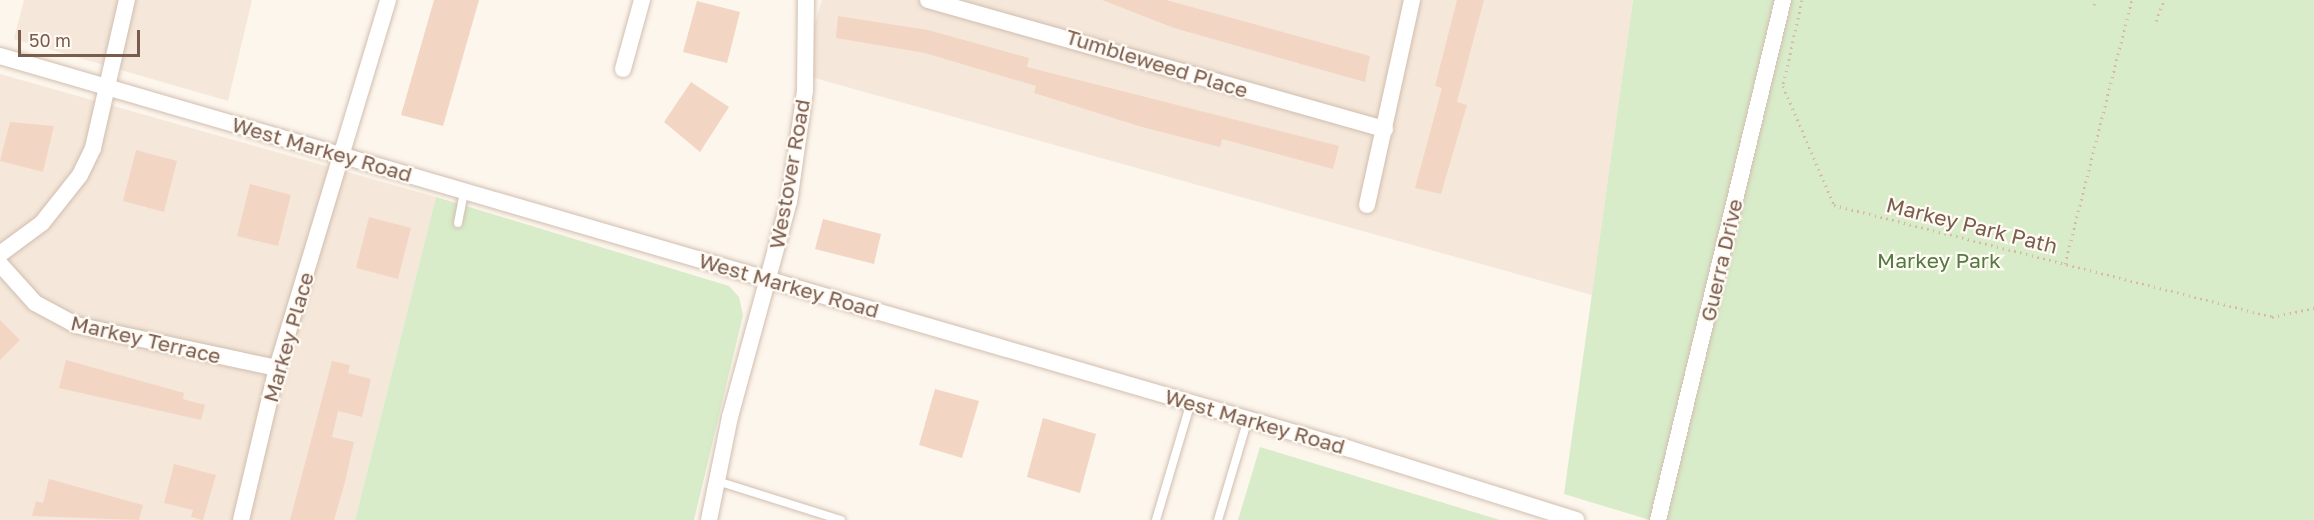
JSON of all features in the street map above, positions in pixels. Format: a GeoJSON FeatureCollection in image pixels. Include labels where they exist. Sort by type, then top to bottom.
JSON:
{"type":"FeatureCollection","features":[{"type":"Feature","properties":{"kind":"street"},"geometry":{"type":"LineString","coordinates":[[0,254],[42,223],[80,175],[93,148],[128,0]]}},
{"type":"Feature","properties":{"kind":"street"},"geometry":{"type":"LineString","coordinates":[[343,157],[388,0]]}},
{"type":"Feature","properties":{"kind":"street"},"geometry":{"type":"LineString","coordinates":[[623,69],[642,0]]}},
{"type":"Feature","properties":{"kind":"street","name":"Westover Road"},"geometry":{"type":"LineString","coordinates":[[709,520],[799,147],[806,0]]}},
{"type":"Feature","properties":{"kind":"street","name":"Tumbleweed Place"},"geometry":{"type":"LineString","coordinates":[[928,0],[1385,129]]}},
{"type":"Feature","properties":{"kind":"street"},"geometry":{"type":"LineString","coordinates":[[1367,205],[1412,0]]}},
{"type":"Feature","properties":{"kind":"street","name":"Guerra Drive"},"geometry":{"type":"LineString","coordinates":[[1658,520],[1783,0]]}},
{"type":"Feature","properties":{"kind":"street","name":"West Markey Road"},"geometry":{"type":"LineString","coordinates":[[0,56],[107,85],[343,157],[1191,402],[1576,520]]}},
{"type":"Feature","properties":{"kind":"street","name":"Markey Place"},"geometry":{"type":"LineString","coordinates":[[241,520],[277,368],[343,157]]}},
{"type":"Feature","properties":{"kind":"street","name":"Markey Terrace"},"geometry":{"type":"LineString","coordinates":[[0,264],[35,303],[76,325],[277,368]]}},
{"type":"Feature","properties":{"kind":"lane"},"geometry":{"type":"LineString","coordinates":[[458,223],[464,191]]}},
{"type":"Feature","properties":{"kind":"lane"},"geometry":{"type":"LineString","coordinates":[[1156,520],[1191,402]]}},
{"type":"Feature","properties":{"kind":"lane"},"geometry":{"type":"LineString","coordinates":[[1218,520],[1248,419]]}},
{"type":"Feature","properties":{"kind":"lane"},"geometry":{"type":"LineString","coordinates":[[717,482],[842,520]]}},
{"type":"Feature","properties":{"kind":"path","name":"Markey Park Path"},"geometry":{"type":"LineString","coordinates":[[1802,0],[1783,86],[1834,205],[2272,317],[2314,308]]}},
{"type":"Feature","properties":{"kind":"path"},"geometry":{"type":"LineString","coordinates":[[2094,5],[2095,0]]}},
{"type":"Feature","properties":{"kind":"path"},"geometry":{"type":"LineString","coordinates":[[2065,264],[2132,0]]}},
{"type":"Feature","properties":{"kind":"path"},"geometry":{"type":"LineString","coordinates":[[2156,21],[2164,0]]}},
{"type":"Feature","properties":{"kind":"shaded area"},"geometry":{"type":"Polygon","coordinates":[[[24,0],[252,0],[228,101],[14,39],[24,0]]]}},
{"type":"Feature","properties":{"kind":"shaded area"},"geometry":{"type":"Polygon","coordinates":[[[822,0],[1633,0],[1592,295],[800,74],[822,0]]]}},
{"type":"Feature","properties":{"kind":"shaded area"},"geometry":{"type":"Polygon","coordinates":[[[0,74],[436,197],[355,520],[0,520],[0,74]]]}},
{"type":"Feature","properties":{"kind":"green space","name":"Markey Park"},"geometry":{"type":"Polygon","coordinates":[[[1633,0],[2314,0],[2314,520],[1650,520],[1564,494],[1633,0]]]}},
{"type":"Feature","properties":{"kind":"green space"},"geometry":{"type":"Polygon","coordinates":[[[436,197],[729,286],[739,297],[743,315],[694,520],[355,520],[436,197]]]}},
{"type":"Feature","properties":{"kind":"green space"},"geometry":{"type":"Polygon","coordinates":[[[1260,447],[1500,520],[1238,520],[1260,447]]]}},
{"type":"Feature","properties":{"kind":"building"},"geometry":{"type":"Polygon","coordinates":[[[434,0],[479,0],[443,126],[401,115],[434,0]]]}},
{"type":"Feature","properties":{"kind":"building"},"geometry":{"type":"Polygon","coordinates":[[[1102,0],[1166,0],[1370,56],[1365,82],[1174,28],[1102,0]]]}},
{"type":"Feature","properties":{"kind":"building"},"geometry":{"type":"Polygon","coordinates":[[[1457,0],[1484,0],[1457,102],[1467,105],[1441,194],[1415,188],[1442,88],[1435,86],[1457,0]]]}},
{"type":"Feature","properties":{"kind":"building"},"geometry":{"type":"Polygon","coordinates":[[[697,1],[740,12],[727,63],[683,52],[697,1]]]}},
{"type":"Feature","properties":{"kind":"building"},"geometry":{"type":"Polygon","coordinates":[[[838,16],[928,30],[1029,58],[1027,67],[1339,146],[1333,169],[1222,139],[1220,147],[1142,127],[1034,93],[1036,86],[925,53],[836,38],[838,16]]]}},
{"type":"Feature","properties":{"kind":"building"},"geometry":{"type":"Polygon","coordinates":[[[691,82],[729,107],[700,152],[664,122],[691,82]]]}},
{"type":"Feature","properties":{"kind":"building"},"geometry":{"type":"Polygon","coordinates":[[[10,122],[54,126],[43,172],[0,161],[10,122]]]}},
{"type":"Feature","properties":{"kind":"building"},"geometry":{"type":"Polygon","coordinates":[[[136,150],[177,161],[164,212],[123,201],[136,150]]]}},
{"type":"Feature","properties":{"kind":"building"},"geometry":{"type":"Polygon","coordinates":[[[250,184],[291,195],[278,246],[237,236],[250,184]]]}},
{"type":"Feature","properties":{"kind":"building"},"geometry":{"type":"Polygon","coordinates":[[[369,217],[411,228],[398,279],[356,268],[369,217]]]}},
{"type":"Feature","properties":{"kind":"building"},"geometry":{"type":"Polygon","coordinates":[[[823,219],[881,234],[874,264],[815,249],[823,219]]]}},
{"type":"Feature","properties":{"kind":"building"},"geometry":{"type":"Polygon","coordinates":[[[0,320],[20,340],[0,360],[0,320]]]}},
{"type":"Feature","properties":{"kind":"building"},"geometry":{"type":"Polygon","coordinates":[[[66,360],[184,393],[183,399],[205,405],[201,420],[59,388],[66,360]]]}},
{"type":"Feature","properties":{"kind":"building"},"geometry":{"type":"Polygon","coordinates":[[[332,361],[350,365],[348,373],[371,379],[362,417],[338,411],[332,437],[354,442],[345,482],[334,520],[290,520],[332,361]]]}},
{"type":"Feature","properties":{"kind":"building"},"geometry":{"type":"Polygon","coordinates":[[[935,389],[979,401],[962,458],[919,445],[935,389]]]}},
{"type":"Feature","properties":{"kind":"building"},"geometry":{"type":"Polygon","coordinates":[[[1043,418],[1096,434],[1080,493],[1027,477],[1043,418]]]}},
{"type":"Feature","properties":{"kind":"building"},"geometry":{"type":"Polygon","coordinates":[[[174,464],[216,475],[203,520],[191,517],[193,510],[164,503],[174,464]]]}},
{"type":"Feature","properties":{"kind":"building"},"geometry":{"type":"Polygon","coordinates":[[[49,479],[143,505],[139,520],[32,516],[36,501],[43,503],[49,479]]]}}]}
